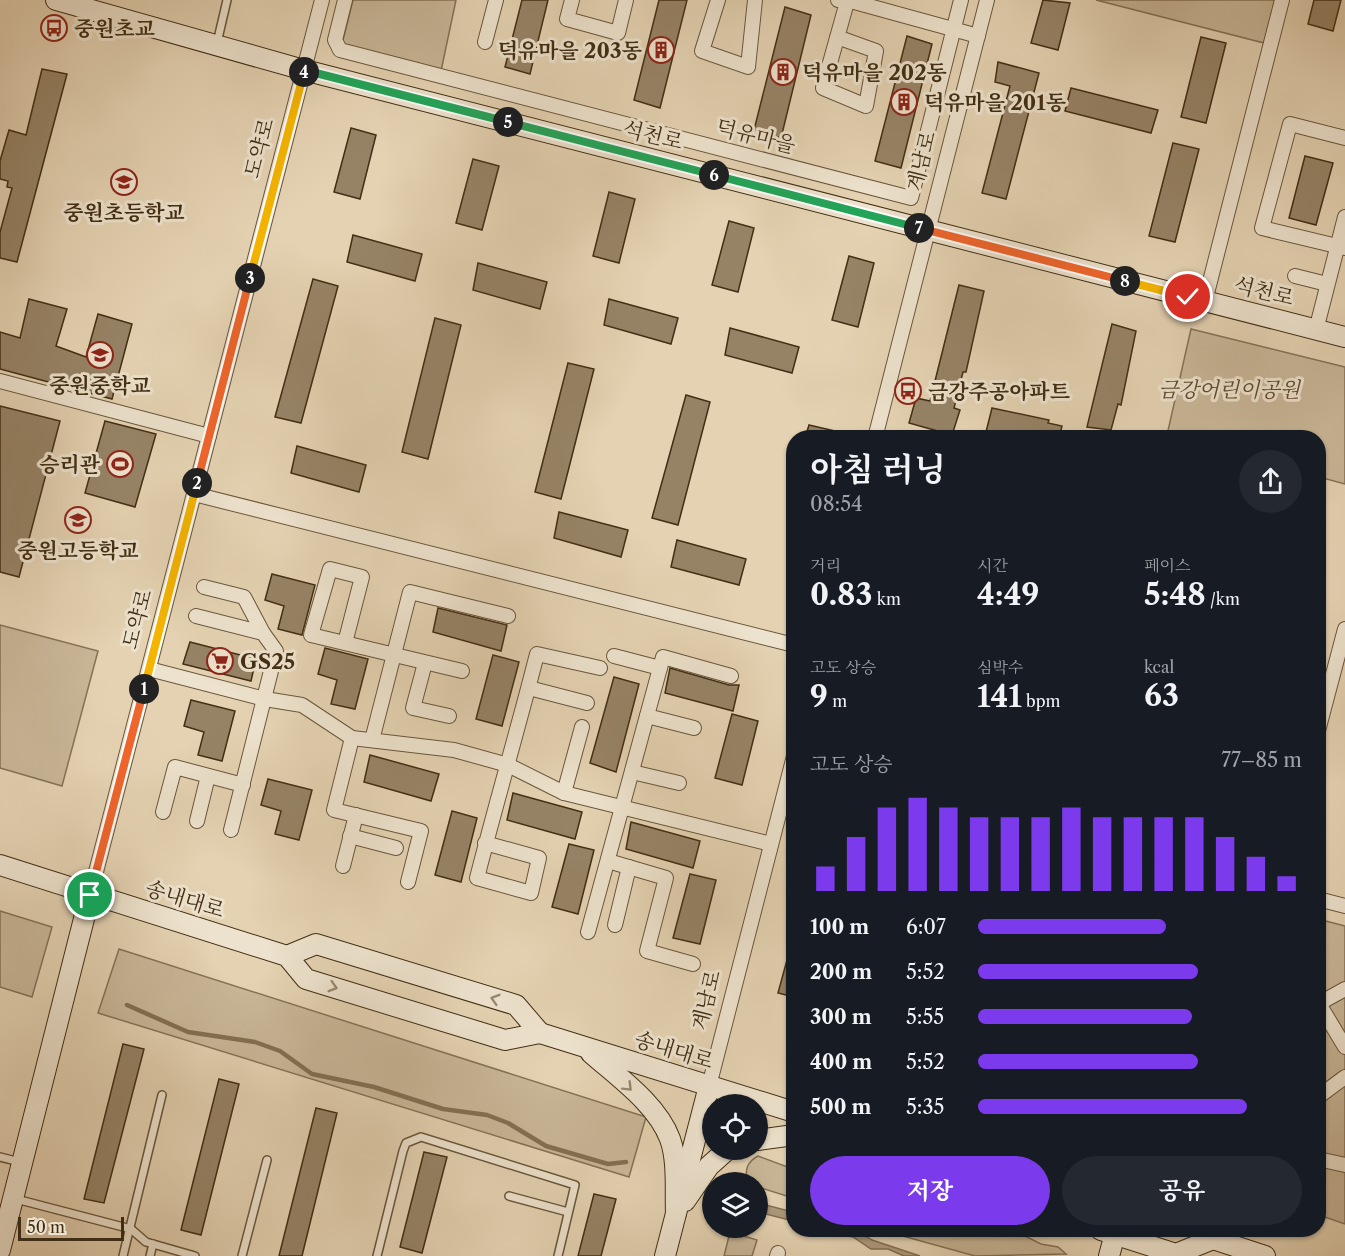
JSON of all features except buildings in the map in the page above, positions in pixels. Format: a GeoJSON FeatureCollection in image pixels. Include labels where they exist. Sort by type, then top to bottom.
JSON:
{"type":"FeatureCollection","features":[{"type":"Feature","properties":{"kind":"street","name":"석천로"},"geometry":{"type":"LineString","coordinates":[[56,0],[304,70],[1345,337]]}},
{"type":"Feature","properties":{"kind":"street","name":"도약로"},"geometry":{"type":"LineString","coordinates":[[0,1250],[322,0]]}},
{"type":"Feature","properties":{"kind":"street","name":"덕유마을"},"geometry":{"type":"LineString","coordinates":[[345,0],[335,40],[340,50],[911,198],[961,0]]}},
{"type":"Feature","properties":{"kind":"street"},"geometry":{"type":"LineString","coordinates":[[485,42],[496,0]]}},
{"type":"Feature","properties":{"kind":"street"},"geometry":{"type":"LineString","coordinates":[[572,0],[567,19],[618,33],[626,0]]}},
{"type":"Feature","properties":{"kind":"street"},"geometry":{"type":"LineString","coordinates":[[718,0],[702,51],[747,67],[755,0]]}},
{"type":"Feature","properties":{"kind":"street","name":"계남로"},"geometry":{"type":"LineString","coordinates":[[877,430],[987,0]]}},
{"type":"Feature","properties":{"kind":"street"},"geometry":{"type":"LineString","coordinates":[[1205,301],[1282,0]]}},
{"type":"Feature","properties":{"kind":"street"},"geometry":{"type":"LineString","coordinates":[[837,36],[876,51],[866,106],[823,88],[844,1],[978,36]]}},
{"type":"Feature","properties":{"kind":"street"},"geometry":{"type":"LineString","coordinates":[[1341,247],[1262,228],[1290,124],[1345,138]]}},
{"type":"Feature","properties":{"kind":"street"},"geometry":{"type":"LineString","coordinates":[[1316,330],[1327,284],[1341,247],[1345,217]]}},
{"type":"Feature","properties":{"kind":"street"},"geometry":{"type":"LineString","coordinates":[[1295,276],[1327,284]]}},
{"type":"Feature","properties":{"kind":"street"},"geometry":{"type":"LineString","coordinates":[[0,381],[209,436]]}},
{"type":"Feature","properties":{"kind":"street"},"geometry":{"type":"LineString","coordinates":[[194,494],[786,643]]}},
{"type":"Feature","properties":{"kind":"street"},"geometry":{"type":"LineString","coordinates":[[345,644],[362,577],[330,569],[311,635],[345,644],[462,671]]}},
{"type":"Feature","properties":{"kind":"street"},"geometry":{"type":"LineString","coordinates":[[204,587],[244,597],[263,633],[276,651],[266,699],[231,830]]}},
{"type":"Feature","properties":{"kind":"street"},"geometry":{"type":"LineString","coordinates":[[372,740],[410,592],[508,616]]}},
{"type":"Feature","properties":{"kind":"street"},"geometry":{"type":"LineString","coordinates":[[196,616],[263,633]]}},
{"type":"Feature","properties":{"kind":"street"},"geometry":{"type":"LineString","coordinates":[[1326,700],[1345,629]]}},
{"type":"Feature","properties":{"kind":"street"},"geometry":{"type":"LineString","coordinates":[[486,843],[539,858],[531,892],[477,878],[486,843],[529,688],[537,654],[600,668]]}},
{"type":"Feature","properties":{"kind":"street"},"geometry":{"type":"LineString","coordinates":[[614,656],[660,668]]}},
{"type":"Feature","properties":{"kind":"street"},"geometry":{"type":"LineString","coordinates":[[588,932],[663,657],[731,676]]}},
{"type":"Feature","properties":{"kind":"street"},"geometry":{"type":"LineString","coordinates":[[425,663],[413,708],[449,716]]}},
{"type":"Feature","properties":{"kind":"street"},"geometry":{"type":"LineString","coordinates":[[149,669],[266,699],[302,705],[352,738],[454,750],[508,765],[564,793],[771,844]]}},
{"type":"Feature","properties":{"kind":"street"},"geometry":{"type":"LineString","coordinates":[[529,688],[586,703]]}},
{"type":"Feature","properties":{"kind":"street"},"geometry":{"type":"LineString","coordinates":[[647,716],[694,728]]}},
{"type":"Feature","properties":{"kind":"street"},"geometry":{"type":"LineString","coordinates":[[564,793],[582,727]]}},
{"type":"Feature","properties":{"kind":"street"},"geometry":{"type":"LineString","coordinates":[[352,738],[334,810],[421,831],[408,882]]}},
{"type":"Feature","properties":{"kind":"street"},"geometry":{"type":"LineString","coordinates":[[163,812],[175,767],[243,785]]}},
{"type":"Feature","properties":{"kind":"street"},"geometry":{"type":"LineString","coordinates":[[632,772],[679,783]]}},
{"type":"Feature","properties":{"kind":"street"},"geometry":{"type":"LineString","coordinates":[[197,821],[208,776]]}},
{"type":"Feature","properties":{"kind":"street","name":"계남로"},"geometry":{"type":"LineString","coordinates":[[665,1256],[786,787]]}},
{"type":"Feature","properties":{"kind":"street"},"geometry":{"type":"LineString","coordinates":[[343,867],[356,815]]}},
{"type":"Feature","properties":{"kind":"street"},"geometry":{"type":"LineString","coordinates":[[350,836],[396,848]]}},
{"type":"Feature","properties":{"kind":"street"},"geometry":{"type":"LineString","coordinates":[[608,861],[666,878],[647,951],[693,964]]}},
{"type":"Feature","properties":{"kind":"street","name":"송내대로"},"geometry":{"type":"LineString","coordinates":[[0,865],[288,956],[306,979],[505,1040],[540,1033],[786,1110]]}},
{"type":"Feature","properties":{"kind":"street"},"geometry":{"type":"LineString","coordinates":[[615,925],[629,867]]}},
{"type":"Feature","properties":{"kind":"street"},"geometry":{"type":"LineString","coordinates":[[1326,901],[1345,906]]}},
{"type":"Feature","properties":{"kind":"street"},"geometry":{"type":"LineString","coordinates":[[288,956],[316,944],[516,1005],[540,1033]]}},
{"type":"Feature","properties":{"kind":"street"},"geometry":{"type":"LineString","coordinates":[[1326,999],[1345,989]]}},
{"type":"Feature","properties":{"kind":"street"},"geometry":{"type":"LineString","coordinates":[[1326,1015],[1345,1047]]}},
{"type":"Feature","properties":{"kind":"street"},"geometry":{"type":"LineString","coordinates":[[585,1048],[624,1082],[651,1110],[664,1128],[670,1139],[674,1156],[676,1213]]}},
{"type":"Feature","properties":{"kind":"street"},"geometry":{"type":"LineString","coordinates":[[1326,1091],[1345,1077]]}},
{"type":"Feature","properties":{"kind":"street"},"geometry":{"type":"LineString","coordinates":[[768,1139],[786,1136]]}},
{"type":"Feature","properties":{"kind":"street"},"geometry":{"type":"LineString","coordinates":[[676,1213],[716,1160]]}},
{"type":"Feature","properties":{"kind":"street"},"geometry":{"type":"LineString","coordinates":[[1326,1161],[1345,1165]]}},
{"type":"Feature","properties":{"kind":"street"},"geometry":{"type":"LineString","coordinates":[[1108,1237],[1109,1256]]}},
{"type":"Feature","properties":{"kind":"street"},"geometry":{"type":"LineString","coordinates":[[1123,1237],[1176,1254],[1204,1237]]}},
{"type":"Feature","properties":{"kind":"street"},"geometry":{"type":"LineString","coordinates":[[1217,1237],[1265,1256]]}},
{"type":"Feature","properties":{"kind":"lane"},"geometry":{"type":"LineString","coordinates":[[216,45],[227,0]]}},
{"type":"Feature","properties":{"kind":"lane"},"geometry":{"type":"LineString","coordinates":[[123,1256],[162,1095]]}},
{"type":"Feature","properties":{"kind":"lane"},"geometry":{"type":"LineString","coordinates":[[377,1256],[403,1151],[414,1138],[421,1137],[575,1185],[558,1256]]}},
{"type":"Feature","properties":{"kind":"lane"},"geometry":{"type":"LineString","coordinates":[[0,1157],[22,1163]]}},
{"type":"Feature","properties":{"kind":"lane"},"geometry":{"type":"LineString","coordinates":[[242,1256],[267,1160]]}},
{"type":"Feature","properties":{"kind":"lane"},"geometry":{"type":"LineString","coordinates":[[508,1197],[568,1212]]}},
{"type":"Feature","properties":{"kind":"lane"},"geometry":{"type":"LineString","coordinates":[[13,1198],[130,1229],[146,1242],[195,1256]]}},
{"type":"Feature","properties":{"kind":"lane"},"geometry":{"type":"LineString","coordinates":[[150,1256],[153,1244]]}},
{"type":"Feature","properties":{"kind":"green space"},"geometry":{"type":"Polygon","coordinates":[[[353,0],[456,0],[441,71],[342,44],[353,0]]]}},
{"type":"Feature","properties":{"kind":"green space"},"geometry":{"type":"Polygon","coordinates":[[[1096,0],[1275,0],[1264,43],[1096,0]]]}},
{"type":"Feature","properties":{"kind":"green space","name":"금강어린이공원"},"geometry":{"type":"Polygon","coordinates":[[[1191,329],[1345,367],[1345,484],[1326,479],[1326,430],[1168,430],[1191,329]]]}},
{"type":"Feature","properties":{"kind":"green space"},"geometry":{"type":"Polygon","coordinates":[[[0,625],[98,651],[62,786],[0,768],[0,625]]]}},
{"type":"Feature","properties":{"kind":"green space"},"geometry":{"type":"Polygon","coordinates":[[[0,911],[52,927],[32,997],[0,987],[0,911]]]}},
{"type":"Feature","properties":{"kind":"green space"},"geometry":{"type":"Polygon","coordinates":[[[1326,921],[1345,926],[1345,1224],[1326,1217],[1326,921]]]}},
{"type":"Feature","properties":{"kind":"green space"},"geometry":{"type":"Polygon","coordinates":[[[119,949],[646,1117],[629,1177],[98,1013],[119,949]]]}},
{"type":"Feature","properties":{"kind":"green space"},"geometry":{"type":"Polygon","coordinates":[[[752,1160],[768,1160],[786,1166],[786,1196],[768,1190],[768,1172],[746,1172],[752,1160]]]}},
{"type":"Feature","properties":{"kind":"green space"},"geometry":{"type":"Polygon","coordinates":[[[906,1237],[1027,1237],[1041,1244],[1058,1247],[1066,1254],[975,1256],[906,1237]]]}},
{"type":"Feature","properties":{"kind":"green space"},"geometry":{"type":"Polygon","coordinates":[[[728,1238],[757,1240],[752,1256],[724,1256],[728,1238]]]}},
{"type":"Feature","properties":{"kind":"shaded area"},"geometry":{"type":"Polygon","coordinates":[[[768,1206],[786,1210],[786,1219],[768,1215],[768,1206]]]}},
{"type":"Feature","properties":{"kind":"shaded area"},"geometry":{"type":"Polygon","coordinates":[[[853,1237],[868,1237],[920,1256],[904,1256],[888,1249],[871,1249],[853,1237]]]}},
{"type":"Feature","properties":{"kind":"waterway"},"geometry":{"type":"LineString","coordinates":[[127,1005],[188,1032],[255,1042],[280,1051],[312,1074],[374,1087],[443,1109],[487,1115],[508,1123],[546,1146],[608,1164],[626,1162]]}},
{"type":"Feature","properties":{"kind":"place","name":"중원초교"},"geometry":{"type":"Point","coordinates":[54,28]}},
{"type":"Feature","properties":{"kind":"place","name":"덕유마을 203동"},"geometry":{"type":"Point","coordinates":[661,50]}},
{"type":"Feature","properties":{"kind":"place","name":"덕유마을 202동"},"geometry":{"type":"Point","coordinates":[783,72]}},
{"type":"Feature","properties":{"kind":"place","name":"덕유마을 201동"},"geometry":{"type":"Point","coordinates":[904,102]}},
{"type":"Feature","properties":{"kind":"place","name":"중원초등학교"},"geometry":{"type":"Point","coordinates":[124,182]}},
{"type":"Feature","properties":{"kind":"place","name":"중원중학교"},"geometry":{"type":"Point","coordinates":[100,355]}},
{"type":"Feature","properties":{"kind":"place","name":"금강주공아파트"},"geometry":{"type":"Point","coordinates":[908,391]}},
{"type":"Feature","properties":{"kind":"place","name":"승리관"},"geometry":{"type":"Point","coordinates":[120,464]}},
{"type":"Feature","properties":{"kind":"place","name":"중원고등학교"},"geometry":{"type":"Point","coordinates":[78,520]}},
{"type":"Feature","properties":{"kind":"place","name":"GS25"},"geometry":{"type":"Point","coordinates":[220,661]}},
{"type":"Feature","properties":{"kind":"route"},"geometry":{"type":"LineString","coordinates":[[90,895],[304,70],[1188,297]]}}]}
